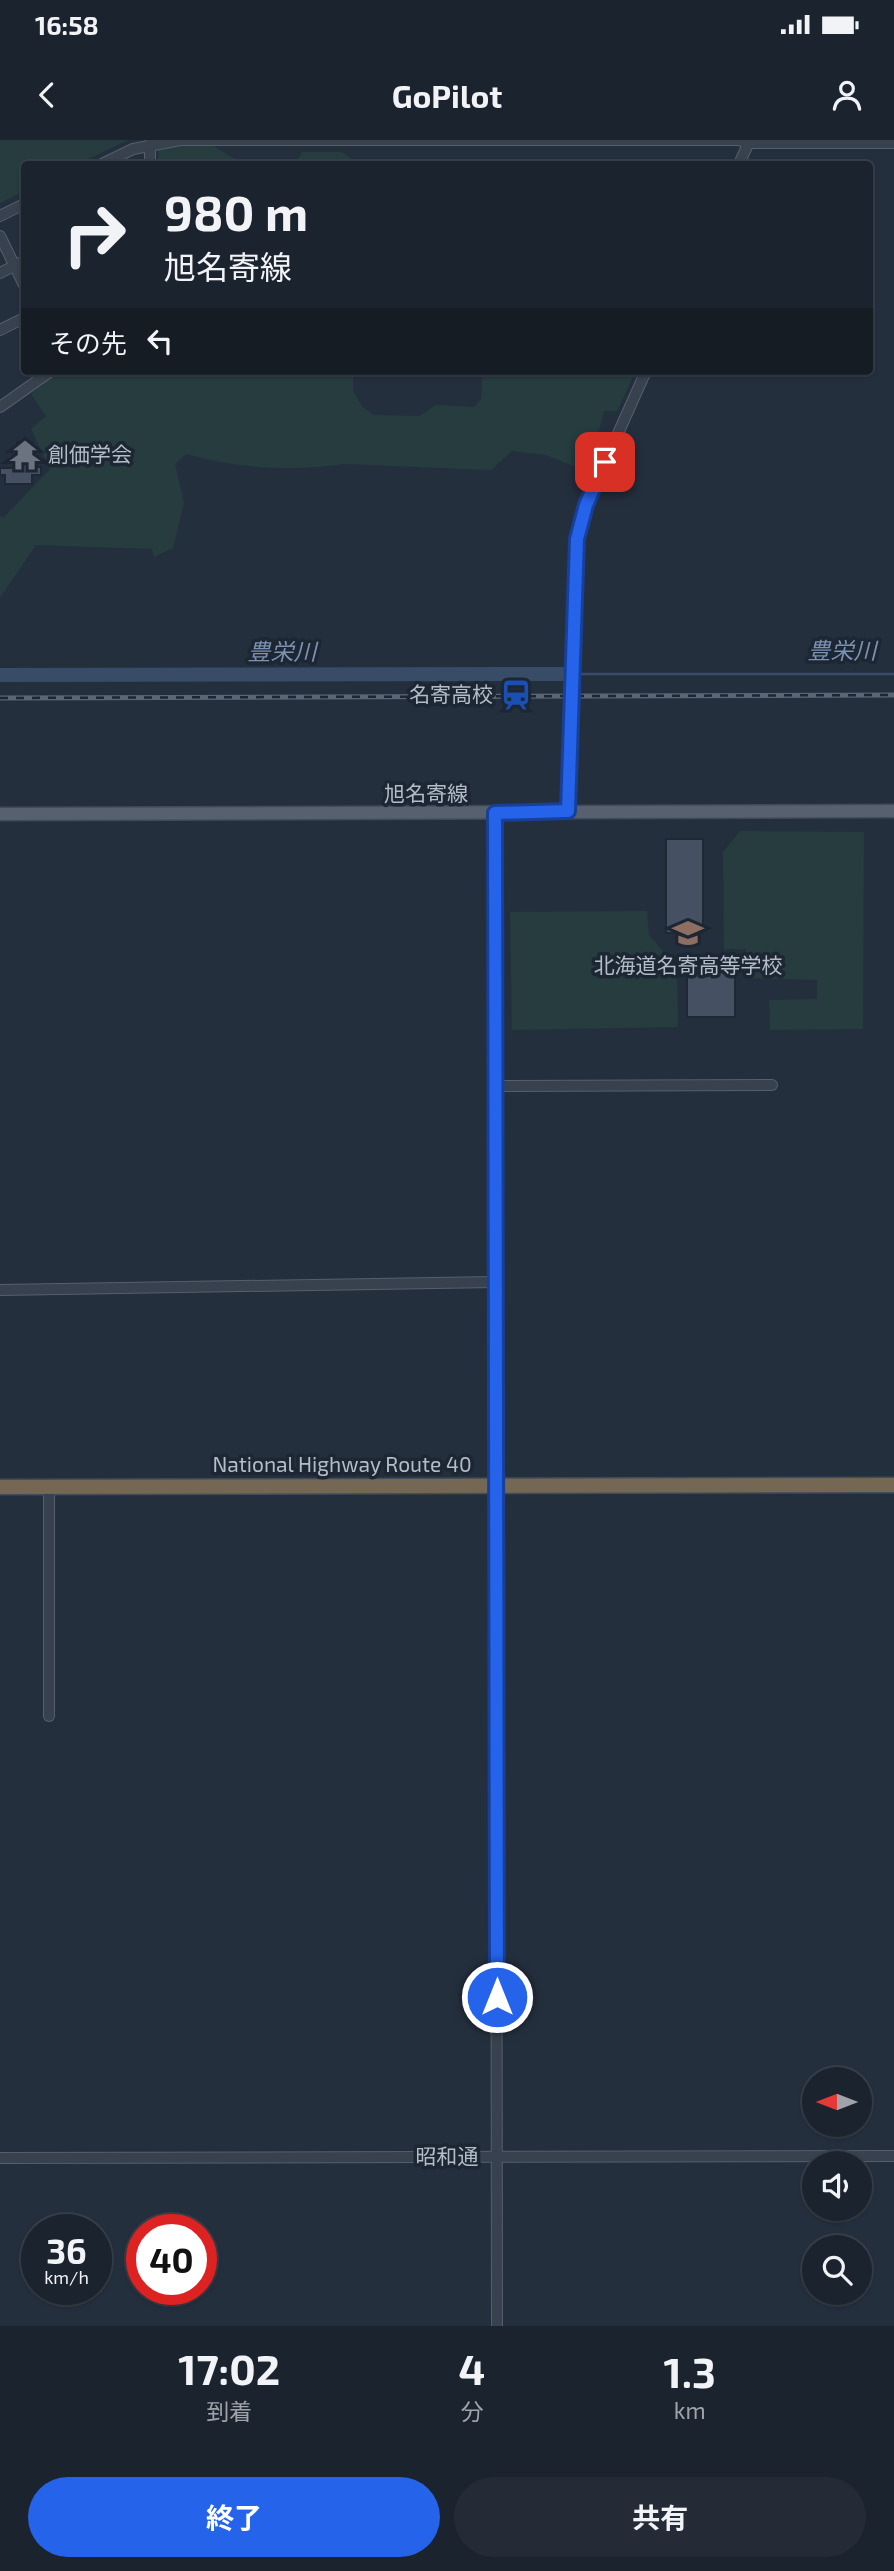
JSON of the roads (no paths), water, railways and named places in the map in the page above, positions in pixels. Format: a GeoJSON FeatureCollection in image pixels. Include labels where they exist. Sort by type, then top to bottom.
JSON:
{"type":"FeatureCollection","features":[{"type":"Feature","properties":{"kind":"highway","name":"National Highway Route 40"},"geometry":{"type":"LineString","coordinates":[[0,1487],[894,1485]]}},
{"type":"Feature","properties":{"kind":"main road","name":"旭名寄線"},"geometry":{"type":"LineString","coordinates":[[0,814],[894,811]]}},
{"type":"Feature","properties":{"kind":"street"},"geometry":{"type":"LineString","coordinates":[[108,161],[150,144],[180,141],[739,140],[894,143]]}},
{"type":"Feature","properties":{"kind":"street"},"geometry":{"type":"LineString","coordinates":[[740,161],[750,142]]}},
{"type":"Feature","properties":{"kind":"street"},"geometry":{"type":"LineString","coordinates":[[150,144],[150,161]]}},
{"type":"Feature","properties":{"kind":"street"},"geometry":{"type":"LineString","coordinates":[[0,216],[21,206]]}},
{"type":"Feature","properties":{"kind":"street"},"geometry":{"type":"LineString","coordinates":[[0,236],[20,263],[0,273]]}},
{"type":"Feature","properties":{"kind":"street"},"geometry":{"type":"LineString","coordinates":[[0,330],[21,320]]}},
{"type":"Feature","properties":{"kind":"street"},"geometry":{"type":"LineString","coordinates":[[0,407],[45,375]]}},
{"type":"Feature","properties":{"kind":"street"},"geometry":{"type":"LineString","coordinates":[[568,811],[577,539],[586,505],[644,375]]}},
{"type":"Feature","properties":{"kind":"street"},"geometry":{"type":"LineString","coordinates":[[495,813],[497,2326]]}},
{"type":"Feature","properties":{"kind":"street"},"geometry":{"type":"LineString","coordinates":[[495,1086],[772,1085]]}},
{"type":"Feature","properties":{"kind":"street"},"geometry":{"type":"LineString","coordinates":[[0,1290],[495,1282]]}},
{"type":"Feature","properties":{"kind":"street"},"geometry":{"type":"LineString","coordinates":[[49,1487],[49,1716]]}},
{"type":"Feature","properties":{"kind":"street","name":"昭和通"},"geometry":{"type":"LineString","coordinates":[[0,2158],[894,2156]]}},
{"type":"Feature","properties":{"kind":"waterway","name":"豊栄川"},"geometry":{"type":"LineString","coordinates":[[0,675],[565,674]]}},
{"type":"Feature","properties":{"kind":"waterway","name":"豊栄川"},"geometry":{"type":"LineString","coordinates":[[581,674],[894,674]]}},
{"type":"Feature","properties":{"kind":"railway"},"geometry":{"type":"LineString","coordinates":[[0,698],[894,695]]}},
{"type":"Feature","properties":{"kind":"place","name":"創価学会"},"geometry":{"type":"Point","coordinates":[25,455]}},
{"type":"Feature","properties":{"kind":"place","name":"名寄高校"},"geometry":{"type":"Point","coordinates":[516,695]}},
{"type":"Feature","properties":{"kind":"place","name":"北海道名寄高等学校"},"geometry":{"type":"Point","coordinates":[688,933]}}]}
